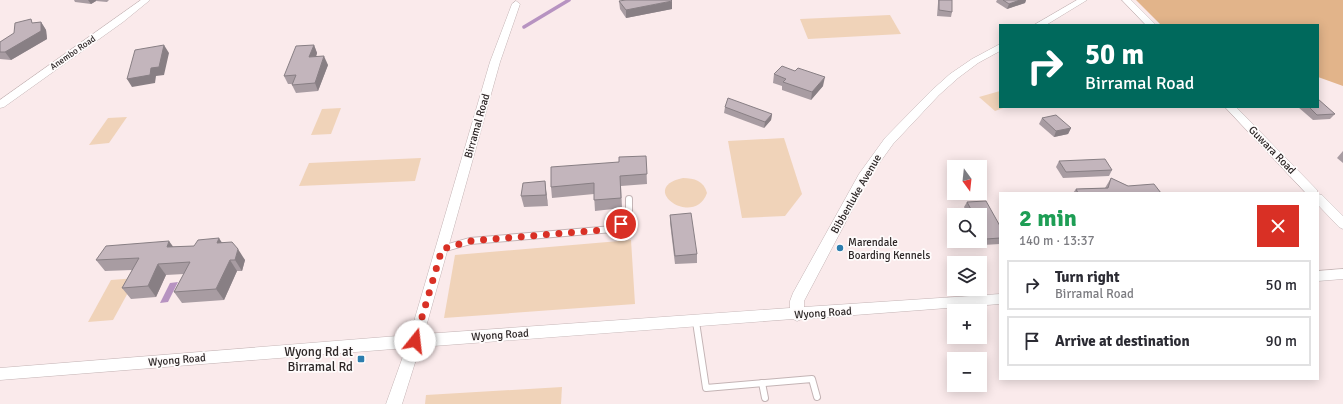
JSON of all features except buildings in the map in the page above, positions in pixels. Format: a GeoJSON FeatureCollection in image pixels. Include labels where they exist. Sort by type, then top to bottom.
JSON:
{"type":"FeatureCollection","features":[{"type":"Feature","properties":{"kind":"street","name":"Anembo Road"},"geometry":{"type":"LineString","coordinates":[[0,105],[146,0]]}},
{"type":"Feature","properties":{"kind":"street"},"geometry":{"type":"LineString","coordinates":[[1041,24],[1083,0]]}},
{"type":"Feature","properties":{"kind":"street"},"geometry":{"type":"LineString","coordinates":[[1126,0],[1151,24]]}},
{"type":"Feature","properties":{"kind":"street","name":"Birramal Road"},"geometry":{"type":"LineString","coordinates":[[394,404],[415,341],[495,62],[516,4]]}},
{"type":"Feature","properties":{"kind":"street","name":"Bibbenluke Avenue"},"geometry":{"type":"LineString","coordinates":[[797,315],[797,301],[800,293],[865,174],[879,154],[935,93],[975,61],[999,48]]}},
{"type":"Feature","properties":{"kind":"street","name":"Guwara Road"},"geometry":{"type":"LineString","coordinates":[[1231,108],[1312,192]]}},
{"type":"Feature","properties":{"kind":"street"},"geometry":{"type":"LineString","coordinates":[[1319,199],[1343,224]]}},
{"type":"Feature","properties":{"kind":"street"},"geometry":{"type":"LineString","coordinates":[[1319,276],[1343,274]]}},
{"type":"Feature","properties":{"kind":"street","name":"Wyong Road"},"geometry":{"type":"LineString","coordinates":[[0,374],[415,341],[797,315],[999,299]]}},
{"type":"Feature","properties":{"kind":"lane"},"geometry":{"type":"LineString","coordinates":[[442,249],[470,241],[613,229],[629,218],[629,199]]}},
{"type":"Feature","properties":{"kind":"lane"},"geometry":{"type":"LineString","coordinates":[[696,322],[706,388],[812,379],[817,397]]}},
{"type":"Feature","properties":{"kind":"lane"},"geometry":{"type":"LineString","coordinates":[[762,383],[765,398]]}},
{"type":"Feature","properties":{"kind":"shaded area"},"geometry":{"type":"Polygon","coordinates":[[[1136,0],[1343,0],[1343,86],[1319,77],[1319,24],[1160,24],[1136,0]]]}},
{"type":"Feature","properties":{"kind":"shaded area"},"geometry":{"type":"Polygon","coordinates":[[[890,15],[901,34],[808,39],[800,19],[890,15]]]}},
{"type":"Feature","properties":{"kind":"shaded area"},"geometry":{"type":"Polygon","coordinates":[[[999,91],[999,108],[1003,108],[995,111],[979,97],[999,91]]]}},
{"type":"Feature","properties":{"kind":"shaded area"},"geometry":{"type":"Polygon","coordinates":[[[341,108],[331,134],[311,135],[322,109],[341,108]]]}},
{"type":"Feature","properties":{"kind":"shaded area"},"geometry":{"type":"Polygon","coordinates":[[[127,117],[109,143],[89,145],[108,118],[127,117]]]}},
{"type":"Feature","properties":{"kind":"shaded area"},"geometry":{"type":"Polygon","coordinates":[[[784,138],[802,194],[785,216],[742,218],[728,141],[784,138]]]}},
{"type":"Feature","properties":{"kind":"shaded area"},"geometry":{"type":"Polygon","coordinates":[[[421,158],[415,181],[299,186],[309,163],[421,158]]]}},
{"type":"Feature","properties":{"kind":"shaded area"},"geometry":{"type":"Polygon","coordinates":[[[683,178],[698,181],[704,186],[707,193],[700,203],[691,207],[681,207],[672,203],[667,197],[665,190],[670,183],[683,178]]]}},
{"type":"Feature","properties":{"kind":"shaded area"},"geometry":{"type":"Polygon","coordinates":[[[631,240],[635,304],[444,318],[455,255],[631,240]]]}},
{"type":"Feature","properties":{"kind":"shaded area"},"geometry":{"type":"Polygon","coordinates":[[[136,278],[113,320],[88,322],[111,280],[136,278]]]}},
{"type":"Feature","properties":{"kind":"shaded area"},"geometry":{"type":"Polygon","coordinates":[[[178,282],[168,302],[160,303],[170,283],[178,282]]]}},
{"type":"Feature","properties":{"kind":"shaded area"},"geometry":{"type":"Polygon","coordinates":[[[562,387],[561,404],[425,404],[426,395],[562,387]]]}},
{"type":"Feature","properties":{"kind":"waterway"},"geometry":{"type":"LineString","coordinates":[[524,27],[569,0]]}},
{"type":"Feature","properties":{"kind":"place","name":"Marendale Boarding Kennels"},"geometry":{"type":"Point","coordinates":[840,248]}},
{"type":"Feature","properties":{"kind":"place","name":"Wyong Rd at Birramal Rd"},"geometry":{"type":"Point","coordinates":[361,359]}},
{"type":"Feature","properties":{"kind":"route"},"geometry":{"type":"LineString","coordinates":[[415,341],[442,249],[470,241],[613,229],[621,224]]}}]}
